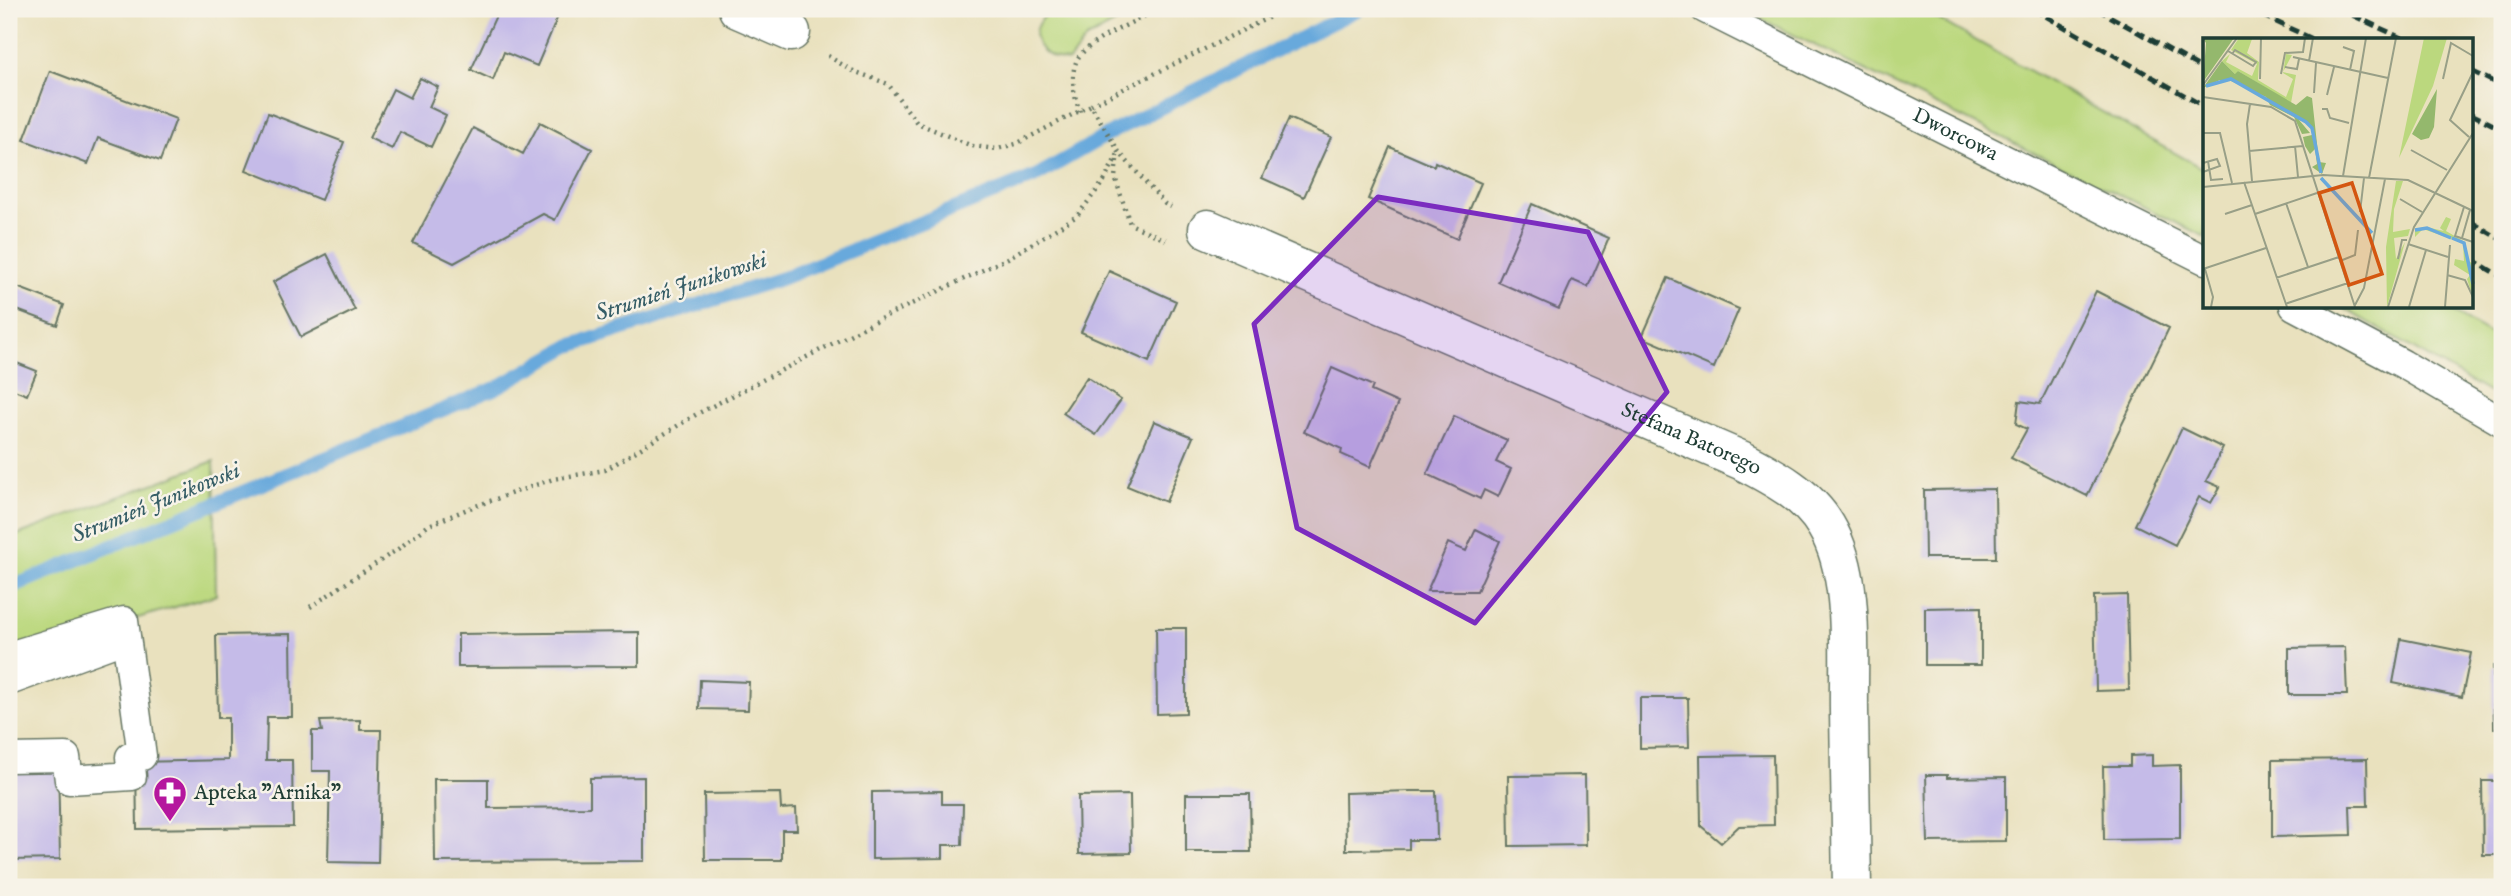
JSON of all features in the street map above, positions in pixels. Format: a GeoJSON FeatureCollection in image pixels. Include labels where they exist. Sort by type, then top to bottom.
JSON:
{"type":"FeatureCollection","features":[{"type":"Feature","properties":{"kind":"street"},"geometry":{"type":"LineString","coordinates":[[738,9],[791,32]]}},
{"type":"Feature","properties":{"kind":"street","name":"Stefana Batorego"},"geometry":{"type":"LineString","coordinates":[[1208,229],[1743,461],[1778,479],[1806,502],[1826,526],[1837,553],[1848,610],[1852,887]]}},
{"type":"Feature","properties":{"kind":"lane","name":"Dworcowa"},"geometry":{"type":"LineString","coordinates":[[1705,9],[2203,259]]}},
{"type":"Feature","properties":{"kind":"lane"},"geometry":{"type":"LineString","coordinates":[[2298,308],[2403,364],[2502,422]]}},
{"type":"Feature","properties":{"kind":"lane"},"geometry":{"type":"LineString","coordinates":[[9,656],[124,621],[142,756],[130,757],[132,776],[69,780],[66,757],[9,758]]}},
{"type":"Feature","properties":{"kind":"lane"},"geometry":{"type":"LineString","coordinates":[[9,681],[126,638]]}},
{"type":"Feature","properties":{"kind":"path"},"geometry":{"type":"LineString","coordinates":[[1080,112],[1074,96],[1073,79],[1077,59],[1089,47],[1159,9]]}},
{"type":"Feature","properties":{"kind":"path"},"geometry":{"type":"LineString","coordinates":[[791,32],[851,70],[888,84],[917,123],[972,146],[997,149],[1016,144],[1286,9]]}},
{"type":"Feature","properties":{"kind":"path"},"geometry":{"type":"LineString","coordinates":[[1091,105],[1119,152],[1165,204],[1208,229],[1197,254],[1130,224],[1115,177],[1119,152]]}},
{"type":"Feature","properties":{"kind":"path"},"geometry":{"type":"LineString","coordinates":[[310,607],[398,549],[429,525],[553,480],[605,470],[697,414],[880,319],[1008,258],[1077,216],[1104,181],[1119,152]]}},
{"type":"Feature","properties":{"kind":"highlighted area"},"geometry":{"type":"Polygon","coordinates":[[[1378,197],[1588,232],[1667,392],[1475,623],[1297,528],[1254,324],[1378,197]]]}},
{"type":"Feature","properties":{"kind":"green space"},"geometry":{"type":"Polygon","coordinates":[[[1053,9],[1141,9],[1086,39],[1069,61],[1054,58],[1037,43],[1036,29],[1043,17],[1053,9]]]}},
{"type":"Feature","properties":{"kind":"green space"},"geometry":{"type":"Polygon","coordinates":[[[1741,9],[1920,9],[2203,169],[2203,236],[1741,9]]]}},
{"type":"Feature","properties":{"kind":"green space"},"geometry":{"type":"Polygon","coordinates":[[[2343,308],[2445,308],[2502,341],[2502,400],[2343,308]]]}},
{"type":"Feature","properties":{"kind":"green space"},"geometry":{"type":"Polygon","coordinates":[[[214,461],[216,595],[9,656],[9,538],[214,461]]]}},
{"type":"Feature","properties":{"kind":"building"},"geometry":{"type":"Polygon","coordinates":[[[499,9],[561,9],[537,66],[504,52],[493,80],[471,70],[499,9]]]}},
{"type":"Feature","properties":{"kind":"building"},"geometry":{"type":"Polygon","coordinates":[[[50,71],[176,119],[160,161],[98,138],[88,164],[24,140],[50,71]]]}},
{"type":"Feature","properties":{"kind":"building"},"geometry":{"type":"Polygon","coordinates":[[[420,78],[438,87],[429,107],[446,115],[431,147],[400,132],[392,149],[369,138],[393,89],[410,98],[420,78]]]}},
{"type":"Feature","properties":{"kind":"building"},"geometry":{"type":"Polygon","coordinates":[[[268,113],[344,142],[321,200],[246,170],[268,113]]]}},
{"type":"Feature","properties":{"kind":"building"},"geometry":{"type":"Polygon","coordinates":[[[1289,118],[1331,137],[1304,197],[1262,178],[1289,118]]]}},
{"type":"Feature","properties":{"kind":"building"},"geometry":{"type":"Polygon","coordinates":[[[540,122],[592,149],[555,220],[543,214],[454,263],[413,243],[473,128],[523,154],[540,122]]]}},
{"type":"Feature","properties":{"kind":"building"},"geometry":{"type":"Polygon","coordinates":[[[1390,147],[1434,166],[1435,162],[1481,183],[1457,239],[1368,199],[1390,147]]]}},
{"type":"Feature","properties":{"kind":"building"},"geometry":{"type":"Polygon","coordinates":[[[1532,204],[1609,238],[1588,287],[1572,280],[1559,309],[1498,282],[1532,204]]]}},
{"type":"Feature","properties":{"kind":"building"},"geometry":{"type":"Polygon","coordinates":[[[327,254],[355,310],[301,337],[273,282],[327,254]]]}},
{"type":"Feature","properties":{"kind":"building"},"geometry":{"type":"Polygon","coordinates":[[[1109,271],[1176,301],[1149,362],[1081,332],[1109,271]]]}},
{"type":"Feature","properties":{"kind":"building"},"geometry":{"type":"Polygon","coordinates":[[[1668,278],[1739,309],[1714,368],[1642,337],[1668,278]]]}},
{"type":"Feature","properties":{"kind":"building"},"geometry":{"type":"Polygon","coordinates":[[[9,284],[64,305],[57,325],[9,307],[9,284]]]}},
{"type":"Feature","properties":{"kind":"building"},"geometry":{"type":"Polygon","coordinates":[[[2096,291],[2169,328],[2087,496],[2011,458],[2027,429],[2016,424],[2019,401],[2040,404],[2096,291]]]}},
{"type":"Feature","properties":{"kind":"building"},"geometry":{"type":"Polygon","coordinates":[[[9,360],[37,371],[27,395],[9,388],[9,360]]]}},
{"type":"Feature","properties":{"kind":"building"},"geometry":{"type":"Polygon","coordinates":[[[1332,368],[1373,386],[1371,391],[1398,403],[1370,467],[1341,454],[1342,449],[1304,432],[1332,368]]]}},
{"type":"Feature","properties":{"kind":"building"},"geometry":{"type":"Polygon","coordinates":[[[1087,377],[1121,400],[1096,435],[1063,413],[1087,377]]]}},
{"type":"Feature","properties":{"kind":"building"},"geometry":{"type":"Polygon","coordinates":[[[1454,416],[1507,440],[1496,462],[1511,469],[1498,497],[1484,490],[1480,499],[1427,474],[1454,416]]]}},
{"type":"Feature","properties":{"kind":"building"},"geometry":{"type":"Polygon","coordinates":[[[1154,421],[1193,437],[1166,502],[1127,486],[1154,421]]]}},
{"type":"Feature","properties":{"kind":"building"},"geometry":{"type":"Polygon","coordinates":[[[2182,428],[2223,448],[2206,481],[2220,487],[2211,503],[2199,497],[2175,545],[2135,525],[2182,428]]]}},
{"type":"Feature","properties":{"kind":"building"},"geometry":{"type":"Polygon","coordinates":[[[1995,489],[1996,558],[1925,558],[1924,490],[1995,489]]]}},
{"type":"Feature","properties":{"kind":"building"},"geometry":{"type":"Polygon","coordinates":[[[1476,529],[1500,541],[1477,591],[1427,591],[1448,543],[1466,551],[1476,529]]]}},
{"type":"Feature","properties":{"kind":"building"},"geometry":{"type":"Polygon","coordinates":[[[2127,595],[2129,690],[2096,691],[2094,596],[2127,595]]]}},
{"type":"Feature","properties":{"kind":"building"},"geometry":{"type":"Polygon","coordinates":[[[1981,607],[1981,665],[1925,665],[1925,608],[1981,607]]]}},
{"type":"Feature","properties":{"kind":"building"},"geometry":{"type":"Polygon","coordinates":[[[1156,628],[1186,628],[1186,713],[1157,714],[1156,628]]]}},
{"type":"Feature","properties":{"kind":"building"},"geometry":{"type":"Polygon","coordinates":[[[639,632],[639,666],[458,667],[458,634],[639,632]]]}},
{"type":"Feature","properties":{"kind":"building"},"geometry":{"type":"Polygon","coordinates":[[[291,634],[292,717],[267,717],[266,760],[292,760],[293,827],[137,829],[136,762],[228,760],[228,718],[218,718],[216,635],[291,634]]]}},
{"type":"Feature","properties":{"kind":"building"},"geometry":{"type":"Polygon","coordinates":[[[2401,639],[2471,653],[2462,697],[2393,683],[2401,639]]]}},
{"type":"Feature","properties":{"kind":"building"},"geometry":{"type":"Polygon","coordinates":[[[2345,647],[2347,695],[2289,695],[2289,648],[2345,647]]]}},
{"type":"Feature","properties":{"kind":"building"},"geometry":{"type":"Polygon","coordinates":[[[2493,666],[2502,667],[2502,728],[2494,728],[2493,666]]]}},
{"type":"Feature","properties":{"kind":"building"},"geometry":{"type":"Polygon","coordinates":[[[700,680],[749,682],[748,710],[699,709],[700,680]]]}},
{"type":"Feature","properties":{"kind":"building"},"geometry":{"type":"Polygon","coordinates":[[[1640,698],[1688,698],[1689,747],[1640,748],[1640,698]]]}},
{"type":"Feature","properties":{"kind":"building"},"geometry":{"type":"Polygon","coordinates":[[[360,720],[360,730],[381,730],[378,863],[328,862],[330,771],[312,771],[312,731],[322,731],[320,721],[360,720]]]}},
{"type":"Feature","properties":{"kind":"building"},"geometry":{"type":"Polygon","coordinates":[[[1773,755],[1774,825],[1739,826],[1721,843],[1701,826],[1700,756],[1773,755]]]}},
{"type":"Feature","properties":{"kind":"building"},"geometry":{"type":"Polygon","coordinates":[[[2152,755],[2152,766],[2180,765],[2180,839],[2104,840],[2103,766],[2130,766],[2130,756],[2152,755]]]}},
{"type":"Feature","properties":{"kind":"building"},"geometry":{"type":"Polygon","coordinates":[[[2367,759],[2368,806],[2350,806],[2351,835],[2272,837],[2272,760],[2367,759]]]}},
{"type":"Feature","properties":{"kind":"building"},"geometry":{"type":"Polygon","coordinates":[[[9,761],[58,761],[60,859],[9,860],[9,761]]]}},
{"type":"Feature","properties":{"kind":"building"},"geometry":{"type":"Polygon","coordinates":[[[1585,775],[1586,845],[1509,846],[1508,776],[1585,775]]]}},
{"type":"Feature","properties":{"kind":"building"},"geometry":{"type":"Polygon","coordinates":[[[1926,775],[1947,775],[1947,778],[2006,777],[2006,841],[1928,842],[1926,775]]]}},
{"type":"Feature","properties":{"kind":"building"},"geometry":{"type":"Polygon","coordinates":[[[644,777],[644,861],[435,862],[434,779],[488,779],[488,808],[590,807],[590,778],[644,777]]]}},
{"type":"Feature","properties":{"kind":"building"},"geometry":{"type":"Polygon","coordinates":[[[2482,781],[2502,781],[2502,855],[2483,855],[2482,781]]]}},
{"type":"Feature","properties":{"kind":"building"},"geometry":{"type":"Polygon","coordinates":[[[942,791],[942,804],[963,804],[962,845],[943,845],[943,858],[872,859],[872,792],[942,791]]]}},
{"type":"Feature","properties":{"kind":"building"},"geometry":{"type":"Polygon","coordinates":[[[1436,791],[1437,840],[1409,840],[1409,849],[1346,850],[1345,793],[1436,791]]]}},
{"type":"Feature","properties":{"kind":"building"},"geometry":{"type":"Polygon","coordinates":[[[780,793],[781,809],[796,808],[797,830],[782,830],[782,860],[705,860],[704,794],[780,793]]]}},
{"type":"Feature","properties":{"kind":"building"},"geometry":{"type":"Polygon","coordinates":[[[1186,794],[1250,794],[1251,852],[1186,852],[1186,794]]]}},
{"type":"Feature","properties":{"kind":"building"},"geometry":{"type":"Polygon","coordinates":[[[1130,795],[1131,853],[1079,854],[1078,796],[1130,795]]]}},
{"type":"Feature","properties":{"kind":"waterway","name":"Strumień Junikowski"},"geometry":{"type":"LineString","coordinates":[[9,588],[496,388],[570,346],[783,278],[1036,176],[1116,130],[1359,9]]}},
{"type":"Feature","properties":{"kind":"railway"},"geometry":{"type":"LineString","coordinates":[[2033,9],[2203,106]]}},
{"type":"Feature","properties":{"kind":"railway"},"geometry":{"type":"LineString","coordinates":[[2097,9],[2203,69]]}},
{"type":"Feature","properties":{"kind":"railway"},"geometry":{"type":"LineString","coordinates":[[2248,9],[2311,38]]}},
{"type":"Feature","properties":{"kind":"railway"},"geometry":{"type":"LineString","coordinates":[[2339,9],[2402,38]]}},
{"type":"Feature","properties":{"kind":"railway"},"geometry":{"type":"LineString","coordinates":[[2472,71],[2502,86]]}},
{"type":"Feature","properties":{"kind":"railway"},"geometry":{"type":"LineString","coordinates":[[2472,114],[2502,129]]}},
{"type":"Feature","properties":{"kind":"railway"},"geometry":{"type":"LineString","coordinates":[[2472,223],[2502,240]]}},
{"type":"Feature","properties":{"kind":"railway"},"geometry":{"type":"LineString","coordinates":[[2472,260],[2502,277]]}},
{"type":"Feature","properties":{"kind":"place","name":"Apteka \"Arnika\""},"geometry":{"type":"Point","coordinates":[170,823]}}]}
